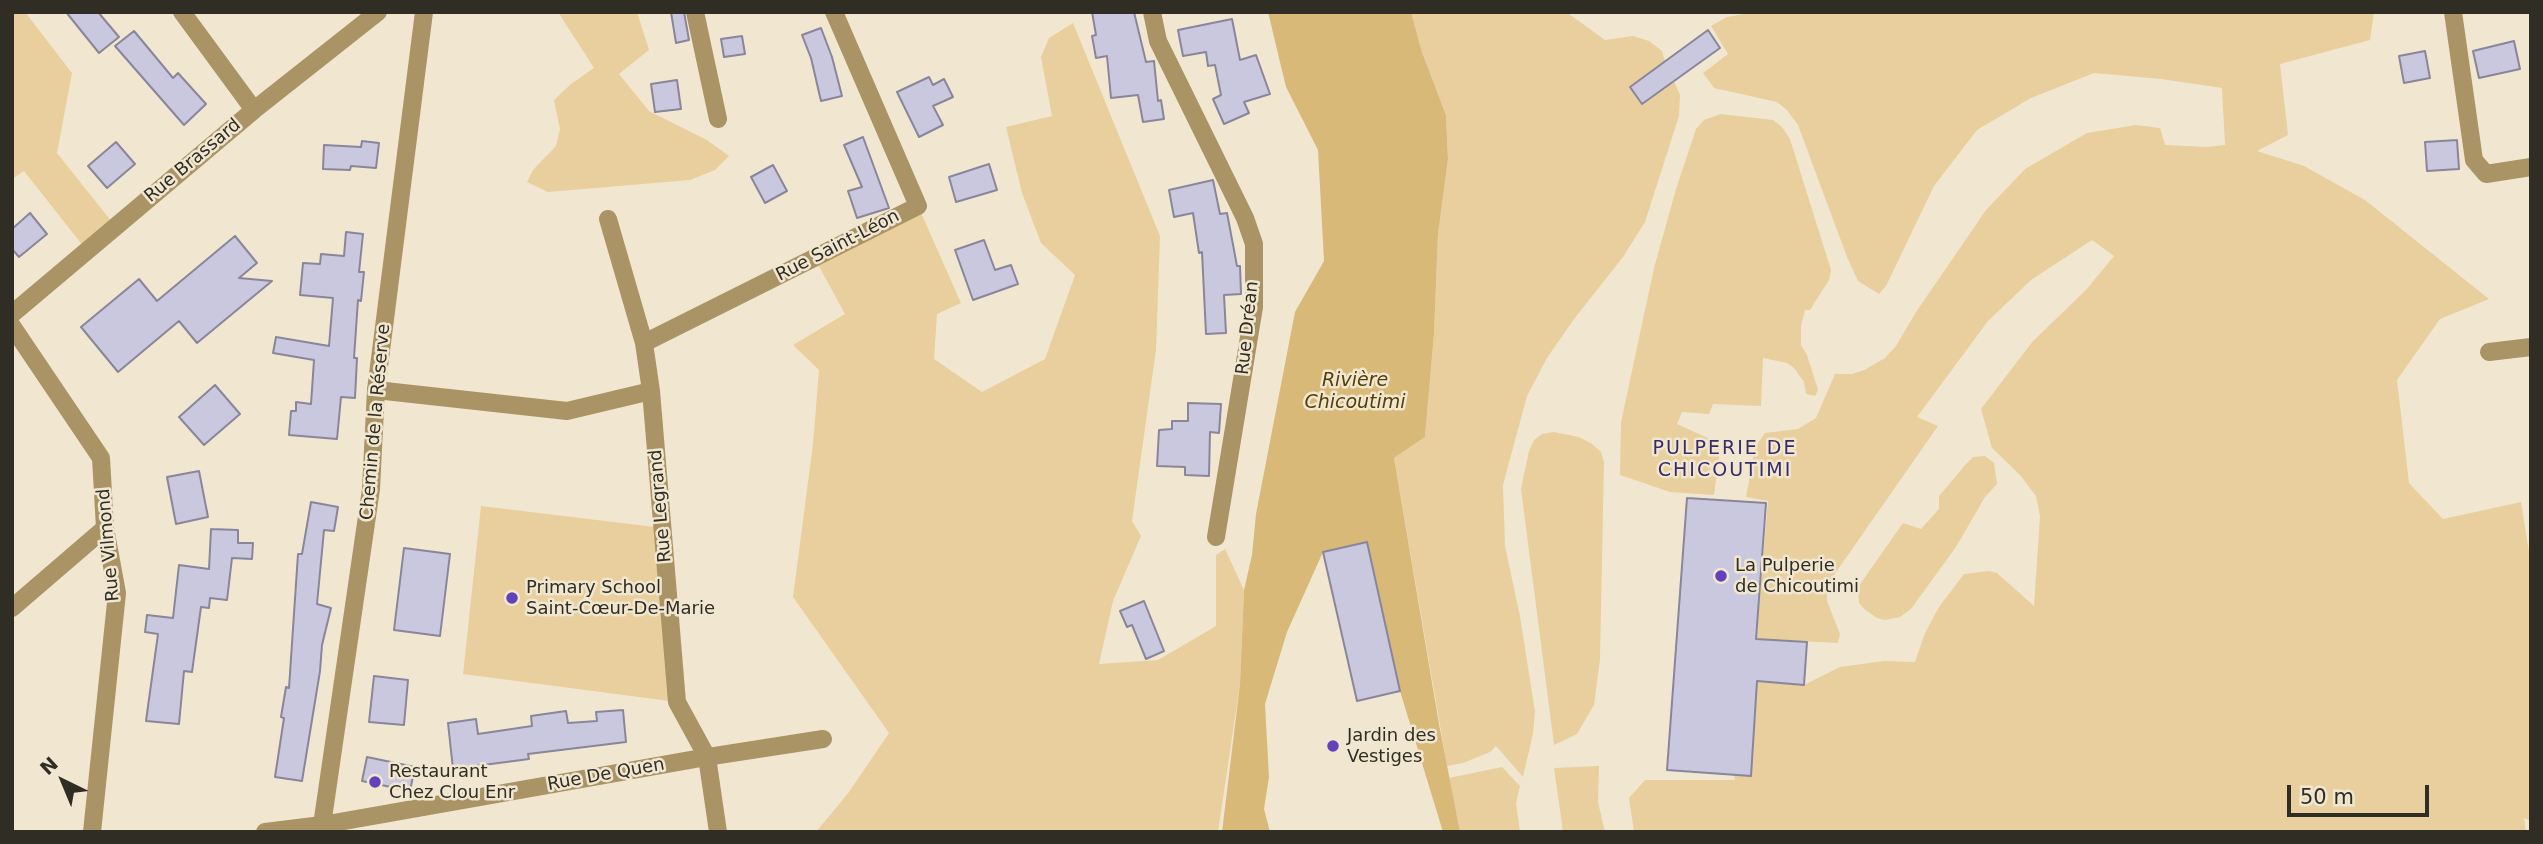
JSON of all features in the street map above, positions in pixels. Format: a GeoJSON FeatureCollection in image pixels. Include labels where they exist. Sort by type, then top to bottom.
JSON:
{"type":"FeatureCollection","features":[{"type":"Feature","properties":{"kind":"street"},"geometry":{"type":"LineString","coordinates":[[182,12],[254,110]]}},
{"type":"Feature","properties":{"kind":"street","name":"Rue Brassard"},"geometry":{"type":"LineString","coordinates":[[12,314],[254,110],[378,12]]}},
{"type":"Feature","properties":{"kind":"street","name":"Chemin de la Réserve"},"geometry":{"type":"LineString","coordinates":[[322,829],[371,489],[376,390],[424,12]]}},
{"type":"Feature","properties":{"kind":"street"},"geometry":{"type":"LineString","coordinates":[[695,12],[718,119]]}},
{"type":"Feature","properties":{"kind":"street","name":"Rue Saint-Léon"},"geometry":{"type":"LineString","coordinates":[[644,343],[918,206],[834,12]]}},
{"type":"Feature","properties":{"kind":"street","name":"Rue Dréan"},"geometry":{"type":"LineString","coordinates":[[1152,12],[1158,41],[1245,218],[1254,244],[1254,307],[1216,537]]}},
{"type":"Feature","properties":{"kind":"street"},"geometry":{"type":"LineString","coordinates":[[2453,12],[2474,160],[2486,174],[2531,167]]}},
{"type":"Feature","properties":{"kind":"street","name":"Rue Legrand"},"geometry":{"type":"LineString","coordinates":[[608,219],[644,343],[651,391],[677,702],[706,757],[718,832]]}},
{"type":"Feature","properties":{"kind":"street","name":"Rue Vilmond"},"geometry":{"type":"LineString","coordinates":[[12,326],[101,458],[105,528],[117,593],[92,832]]}},
{"type":"Feature","properties":{"kind":"street"},"geometry":{"type":"LineString","coordinates":[[2489,352],[2531,347]]}},
{"type":"Feature","properties":{"kind":"street"},"geometry":{"type":"LineString","coordinates":[[376,390],[567,411],[651,391]]}},
{"type":"Feature","properties":{"kind":"street"},"geometry":{"type":"LineString","coordinates":[[12,608],[105,528]]}},
{"type":"Feature","properties":{"kind":"street","name":"Rue De Quen"},"geometry":{"type":"LineString","coordinates":[[265,832],[322,829],[706,757],[823,739]]}},
{"type":"Feature","properties":{"kind":"shaded area"},"geometry":{"type":"Polygon","coordinates":[[[12,12],[25,12],[72,73],[57,153],[116,227],[87,251],[24,171],[12,179],[12,12]]]}},
{"type":"Feature","properties":{"kind":"shaded area"},"geometry":{"type":"Polygon","coordinates":[[[558,12],[637,12],[649,50],[619,74],[649,111],[707,140],[729,156],[715,170],[690,180],[548,192],[527,182],[533,170],[556,146],[560,129],[554,100],[594,68],[558,12]]]}},
{"type":"Feature","properties":{"kind":"shaded area"},"geometry":{"type":"Polygon","coordinates":[[[1411,12],[1569,14],[1605,40],[1633,36],[1649,41],[1662,51],[1665,61],[1630,86],[1642,104],[1674,81],[1680,95],[1679,116],[1645,222],[1623,257],[1547,358],[1527,396],[1503,485],[1505,546],[1520,616],[1535,712],[1523,777],[1496,746],[1490,752],[1463,763],[1447,766],[1394,458],[1425,437],[1434,334],[1438,234],[1448,159],[1446,115],[1422,52],[1411,12]]]}},
{"type":"Feature","properties":{"kind":"shaded area"},"geometry":{"type":"Polygon","coordinates":[[[1756,12],[2374,12],[2370,40],[2280,64],[2288,135],[2257,151],[2304,166],[2365,200],[2489,299],[2440,319],[2397,380],[2409,483],[2443,519],[2521,502],[2531,565],[2531,821],[2524,818],[2526,832],[1634,832],[1629,798],[1645,780],[1735,780],[1734,775],[1750,776],[1757,681],[1804,685],[1840,667],[1884,661],[1915,662],[1925,633],[1939,607],[1964,574],[1989,571],[1997,573],[2034,606],[2040,516],[2036,496],[2020,475],[1992,448],[1981,409],[2033,341],[2086,290],[2114,256],[2092,240],[2031,280],[1988,321],[1917,417],[1938,426],[1827,585],[1827,601],[1840,634],[1838,643],[1756,639],[1768,501],[1746,497],[1755,447],[1765,433],[1798,429],[1816,418],[1835,374],[1852,374],[1885,358],[1896,346],[1986,210],[2025,169],[2087,133],[2136,125],[2160,128],[2165,145],[2225,145],[2222,88],[2094,73],[2031,98],[1977,130],[1934,186],[1886,286],[1879,294],[1858,281],[1798,125],[1787,110],[1777,102],[1714,88],[1703,73],[1728,54],[1711,26],[1727,17],[1756,12]]]}},
{"type":"Feature","properties":{"kind":"shaded area"},"geometry":{"type":"Polygon","coordinates":[[[1073,23],[1160,236],[1156,350],[1132,521],[1141,536],[1113,601],[1099,664],[1158,660],[1216,626],[1216,555],[1225,549],[1244,590],[1240,684],[1218,832],[816,832],[849,792],[889,733],[793,597],[813,444],[819,370],[793,345],[845,314],[815,259],[918,206],[961,303],[937,314],[934,359],[982,392],[1045,359],[1075,275],[1041,243],[1022,193],[1006,127],[1052,116],[1041,57],[1049,38],[1073,23]]]}},
{"type":"Feature","properties":{"kind":"shaded area"},"geometry":{"type":"Polygon","coordinates":[[[1721,114],[1773,120],[1790,139],[1831,270],[1829,280],[1810,310],[1805,310],[1801,326],[1801,345],[1818,390],[1815,396],[1806,394],[1804,382],[1794,368],[1787,363],[1763,358],[1761,406],[1713,404],[1709,414],[1682,412],[1677,424],[1721,444],[1714,495],[1670,492],[1620,475],[1621,422],[1654,268],[1676,189],[1696,129],[1704,120],[1721,114]]]}},
{"type":"Feature","properties":{"kind":"shaded area"},"geometry":{"type":"Polygon","coordinates":[[[1554,432],[1579,437],[1592,444],[1601,452],[1604,462],[1600,659],[1594,705],[1577,734],[1554,745],[1521,489],[1534,440],[1542,434],[1554,432]]]}},
{"type":"Feature","properties":{"kind":"shaded area"},"geometry":{"type":"Polygon","coordinates":[[[1985,456],[1994,463],[1997,484],[1985,497],[1956,547],[1911,609],[1900,617],[1885,620],[1864,609],[1859,603],[1858,587],[1903,523],[1921,529],[1939,509],[1939,496],[1967,463],[1973,457],[1985,456]]]}},
{"type":"Feature","properties":{"kind":"shaded area","name":"Primary School Saint-Cœur-De-Marie"},"geometry":{"type":"Polygon","coordinates":[[[481,506],[663,528],[677,702],[463,674],[481,506]]]}},
{"type":"Feature","properties":{"kind":"shaded area"},"geometry":{"type":"Polygon","coordinates":[[[1599,766],[1598,802],[1605,832],[1563,832],[1554,768],[1599,766]]]}},
{"type":"Feature","properties":{"kind":"shaded area"},"geometry":{"type":"Polygon","coordinates":[[[1502,767],[1520,786],[1516,803],[1520,832],[1460,832],[1449,778],[1502,767]]]}},
{"type":"Feature","properties":{"kind":"water","name":"Rivière Chicoutimi"},"geometry":{"type":"Polygon","coordinates":[[[1268,12],[1411,12],[1422,52],[1446,115],[1448,159],[1438,234],[1434,334],[1425,437],[1394,458],[1460,832],[1443,832],[1400,691],[1367,543],[1323,552],[1287,632],[1265,704],[1269,777],[1264,809],[1270,832],[1222,832],[1240,684],[1244,590],[1252,555],[1256,514],[1295,312],[1324,261],[1318,150],[1286,87],[1268,12]]]}},
{"type":"Feature","properties":{"kind":"building"},"geometry":{"type":"Polygon","coordinates":[[[66,12],[98,12],[119,37],[99,53],[66,12]]]}},
{"type":"Feature","properties":{"kind":"building"},"geometry":{"type":"Polygon","coordinates":[[[671,12],[684,12],[689,40],[676,43],[671,12]]]}},
{"type":"Feature","properties":{"kind":"building"},"geometry":{"type":"Polygon","coordinates":[[[1092,12],[1134,12],[1146,62],[1154,61],[1158,101],[1161,100],[1164,119],[1143,122],[1138,95],[1111,98],[1107,56],[1096,58],[1092,12]]]}},
{"type":"Feature","properties":{"kind":"building"},"geometry":{"type":"Polygon","coordinates":[[[1232,19],[1240,60],[1256,55],[1270,94],[1244,102],[1249,113],[1224,124],[1213,99],[1221,95],[1215,65],[1208,66],[1206,52],[1183,56],[1178,30],[1232,19]]]}},
{"type":"Feature","properties":{"kind":"building"},"geometry":{"type":"Polygon","coordinates":[[[821,28],[842,96],[821,101],[811,58],[802,35],[821,28]]]}},
{"type":"Feature","properties":{"kind":"building"},"geometry":{"type":"Polygon","coordinates":[[[1708,30],[1720,48],[1642,104],[1630,87],[1708,30]]]}},
{"type":"Feature","properties":{"kind":"building"},"geometry":{"type":"Polygon","coordinates":[[[134,31],[173,78],[178,73],[206,104],[184,125],[115,46],[134,31]]]}},
{"type":"Feature","properties":{"kind":"building"},"geometry":{"type":"Polygon","coordinates":[[[742,36],[745,54],[724,57],[721,39],[742,36]]]}},
{"type":"Feature","properties":{"kind":"building"},"geometry":{"type":"Polygon","coordinates":[[[2514,41],[2520,69],[2479,78],[2473,51],[2514,41]]]}},
{"type":"Feature","properties":{"kind":"building"},"geometry":{"type":"Polygon","coordinates":[[[2425,51],[2430,78],[2404,83],[2399,56],[2425,51]]]}},
{"type":"Feature","properties":{"kind":"building"},"geometry":{"type":"Polygon","coordinates":[[[929,77],[933,85],[944,79],[953,97],[933,106],[943,125],[919,137],[897,92],[929,77]]]}},
{"type":"Feature","properties":{"kind":"building"},"geometry":{"type":"Polygon","coordinates":[[[677,80],[681,109],[655,112],[651,84],[677,80]]]}},
{"type":"Feature","properties":{"kind":"building"},"geometry":{"type":"Polygon","coordinates":[[[863,137],[889,208],[857,218],[848,191],[862,187],[844,145],[863,137]]]}},
{"type":"Feature","properties":{"kind":"building"},"geometry":{"type":"Polygon","coordinates":[[[2457,140],[2459,169],[2427,171],[2425,142],[2457,140]]]}},
{"type":"Feature","properties":{"kind":"building"},"geometry":{"type":"Polygon","coordinates":[[[362,141],[379,143],[376,168],[351,166],[350,170],[323,169],[324,145],[361,147],[362,141]]]}},
{"type":"Feature","properties":{"kind":"building"},"geometry":{"type":"Polygon","coordinates":[[[116,142],[135,164],[107,188],[88,166],[116,142]]]}},
{"type":"Feature","properties":{"kind":"building"},"geometry":{"type":"Polygon","coordinates":[[[989,164],[997,190],[956,202],[949,177],[989,164]]]}},
{"type":"Feature","properties":{"kind":"building"},"geometry":{"type":"Polygon","coordinates":[[[773,165],[787,191],[765,203],[751,177],[773,165]]]}},
{"type":"Feature","properties":{"kind":"building"},"geometry":{"type":"Polygon","coordinates":[[[1213,180],[1220,214],[1227,213],[1237,266],[1240,266],[1241,294],[1224,295],[1226,333],[1206,334],[1202,252],[1199,253],[1193,213],[1174,217],[1169,190],[1213,180]]]}},
{"type":"Feature","properties":{"kind":"building"},"geometry":{"type":"Polygon","coordinates":[[[30,213],[47,234],[19,257],[12,249],[12,229],[30,213]]]}},
{"type":"Feature","properties":{"kind":"building"},"geometry":{"type":"Polygon","coordinates":[[[346,232],[363,234],[359,272],[364,272],[361,301],[358,300],[354,358],[357,358],[355,398],[341,397],[337,439],[289,435],[291,411],[296,411],[296,402],[311,404],[314,360],[273,353],[276,337],[329,346],[333,298],[300,295],[303,263],[320,264],[321,254],[344,256],[346,232]]]}},
{"type":"Feature","properties":{"kind":"building"},"geometry":{"type":"Polygon","coordinates":[[[235,236],[257,263],[239,278],[272,281],[197,343],[179,321],[118,372],[81,327],[139,279],[157,301],[235,236]]]}},
{"type":"Feature","properties":{"kind":"building"},"geometry":{"type":"Polygon","coordinates":[[[984,240],[995,270],[1011,265],[1018,284],[973,300],[955,250],[984,240]]]}},
{"type":"Feature","properties":{"kind":"building"},"geometry":{"type":"Polygon","coordinates":[[[215,385],[240,414],[204,445],[179,417],[215,385]]]}},
{"type":"Feature","properties":{"kind":"building"},"geometry":{"type":"Polygon","coordinates":[[[1188,403],[1221,404],[1219,433],[1210,432],[1209,476],[1185,475],[1185,467],[1157,466],[1159,430],[1172,429],[1172,421],[1188,421],[1188,403]]]}},
{"type":"Feature","properties":{"kind":"building"},"geometry":{"type":"Polygon","coordinates":[[[199,471],[208,517],[176,524],[167,477],[199,471]]]}},
{"type":"Feature","properties":{"kind":"building","name":"La Pulperie de Chicoutimi"},"geometry":{"type":"Polygon","coordinates":[[[1687,498],[1766,503],[1756,639],[1807,642],[1804,685],[1757,681],[1751,776],[1667,770],[1687,498]]]}},
{"type":"Feature","properties":{"kind":"building"},"geometry":{"type":"Polygon","coordinates":[[[311,502],[338,507],[334,531],[324,530],[317,604],[331,608],[322,645],[302,781],[275,777],[284,718],[281,717],[286,687],[289,688],[298,554],[302,554],[311,502]]]}},
{"type":"Feature","properties":{"kind":"building"},"geometry":{"type":"Polygon","coordinates":[[[211,529],[238,530],[238,543],[253,543],[252,559],[232,558],[227,600],[210,598],[209,608],[201,607],[192,672],[184,671],[179,724],[146,721],[158,634],[145,632],[147,615],[173,618],[179,565],[209,569],[211,529]]]}},
{"type":"Feature","properties":{"kind":"building"},"geometry":{"type":"Polygon","coordinates":[[[1367,542],[1400,691],[1357,701],[1323,552],[1367,542]]]}},
{"type":"Feature","properties":{"kind":"building"},"geometry":{"type":"Polygon","coordinates":[[[404,548],[450,554],[440,636],[394,630],[404,548]]]}},
{"type":"Feature","properties":{"kind":"building"},"geometry":{"type":"Polygon","coordinates":[[[1144,601],[1164,651],[1146,659],[1132,625],[1127,627],[1120,611],[1144,601]]]}},
{"type":"Feature","properties":{"kind":"building"},"geometry":{"type":"Polygon","coordinates":[[[374,676],[408,680],[404,725],[369,722],[374,676]]]}},
{"type":"Feature","properties":{"kind":"building"},"geometry":{"type":"Polygon","coordinates":[[[623,710],[626,742],[528,754],[529,759],[453,769],[448,723],[476,719],[478,734],[532,726],[531,716],[566,711],[568,723],[597,721],[596,712],[623,710]]]}},
{"type":"Feature","properties":{"kind":"building"},"geometry":{"type":"Polygon","coordinates":[[[367,757],[415,767],[410,791],[362,781],[367,757]]]}},
{"type":"Feature","properties":{"kind":"place","name":"La Pulperie de Chicoutimi"},"geometry":{"type":"Point","coordinates":[1721,576]}},
{"type":"Feature","properties":{"kind":"place","name":"Primary School Saint-Cœur-De-Marie"},"geometry":{"type":"Point","coordinates":[512,598]}},
{"type":"Feature","properties":{"kind":"place","name":"Jardin des Vestiges"},"geometry":{"type":"Point","coordinates":[1333,746]}},
{"type":"Feature","properties":{"kind":"place","name":"Restaurant Chez Clou Enr"},"geometry":{"type":"Point","coordinates":[375,782]}},
{"type":"Feature","properties":{"kind":"district","name":"PULPERIE DE CHICOUTIMI"},"geometry":{"type":"Point","coordinates":[1725,460]}}]}
